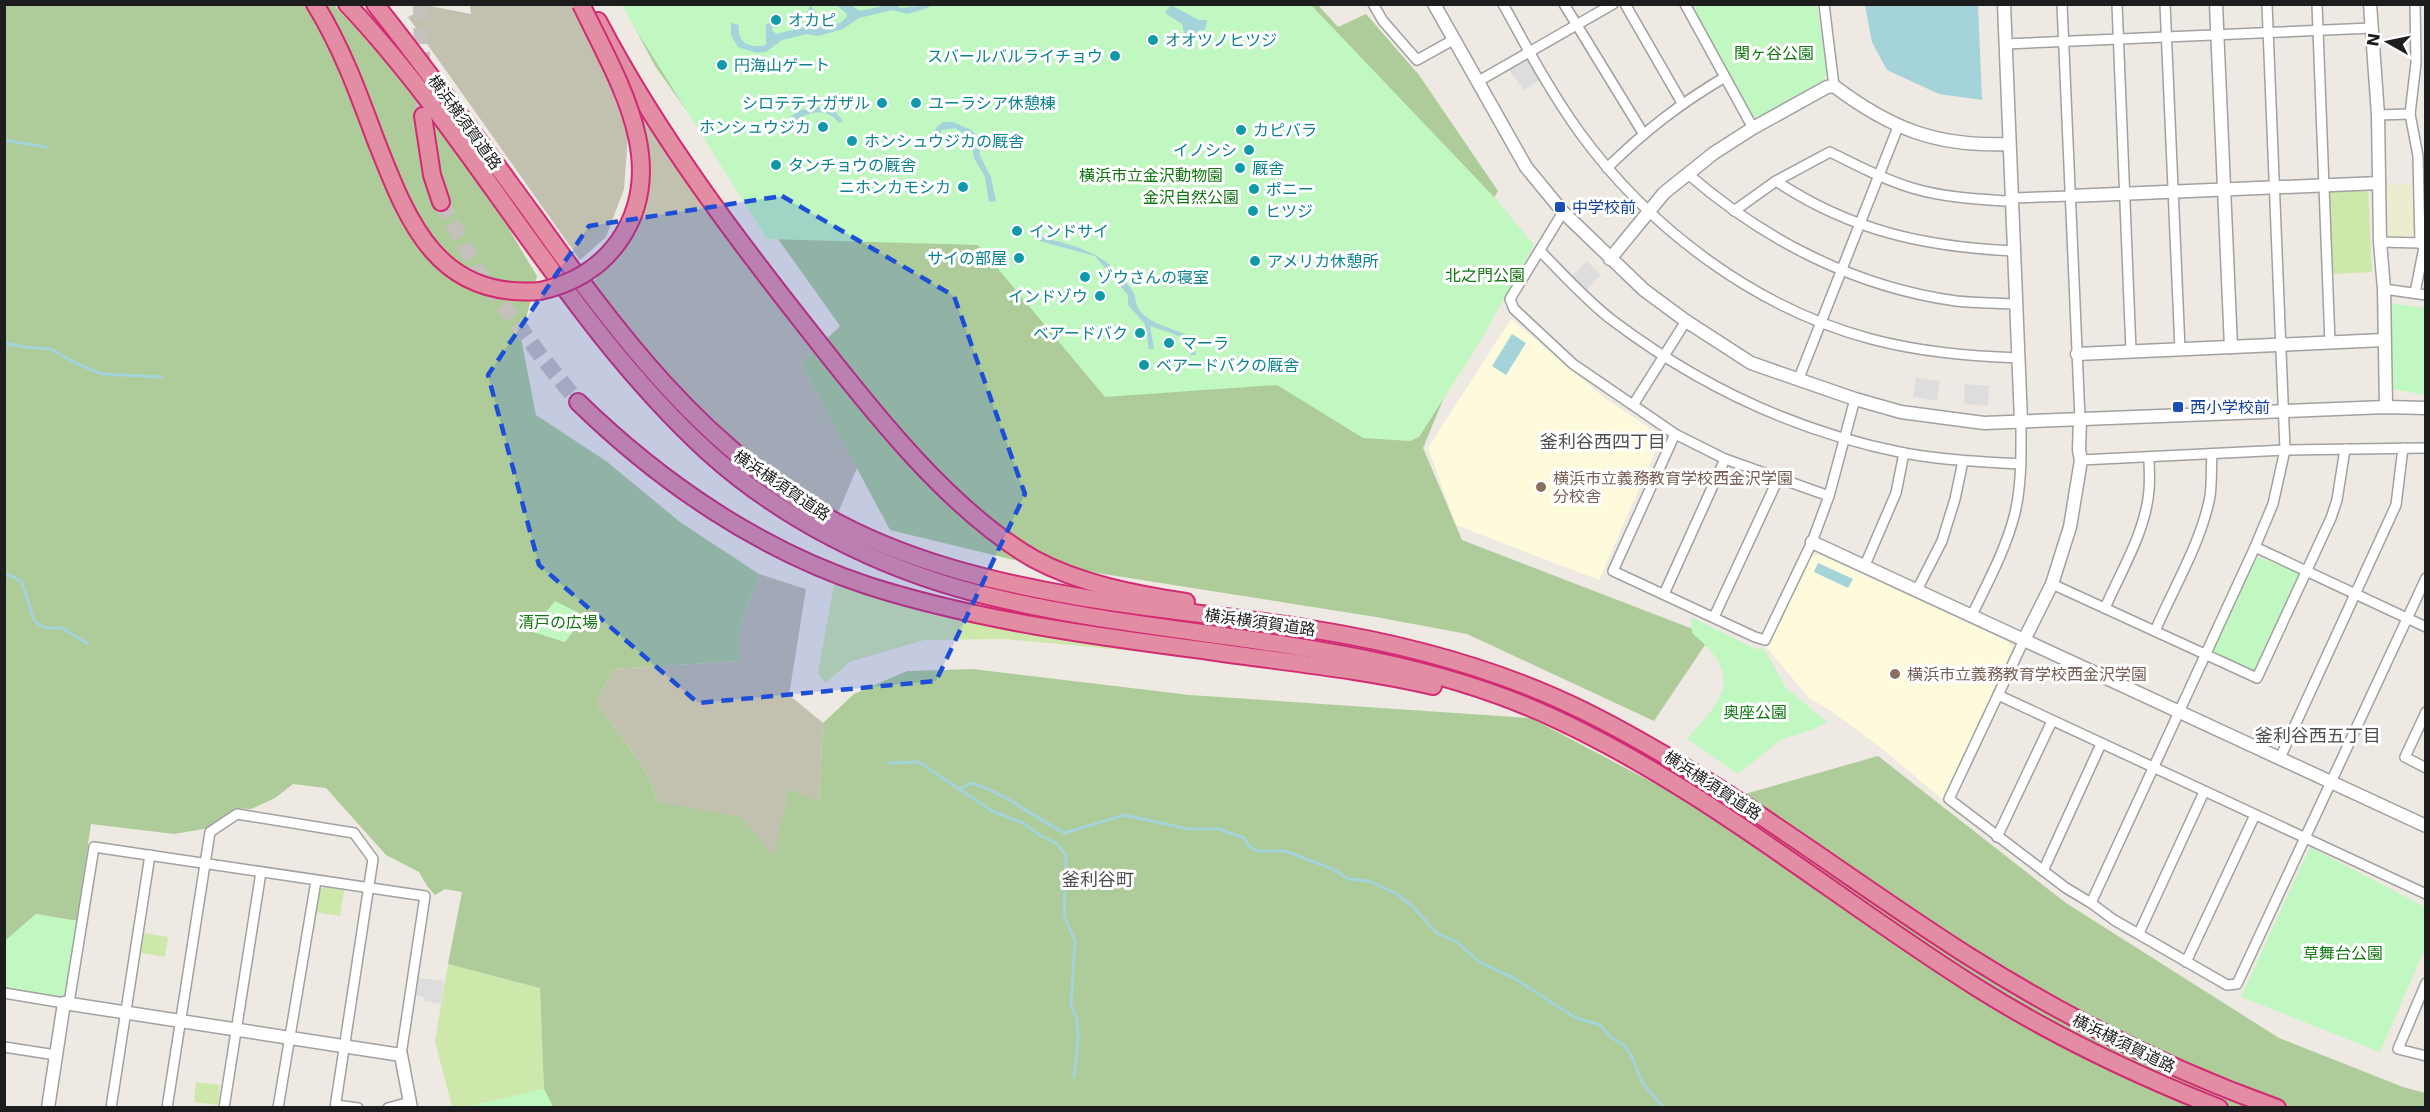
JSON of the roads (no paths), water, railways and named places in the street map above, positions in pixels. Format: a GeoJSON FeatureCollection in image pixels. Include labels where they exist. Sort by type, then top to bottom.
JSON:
{"type":"FeatureCollection","features":[{"type":"Feature","properties":{"kind":"highway"},"geometry":{"type":"LineString","coordinates":[[315,4],[353,81],[400,201],[425,244],[446,266],[468,280],[515,292],[540,291],[573,280],[594,267],[609,253],[629,227],[642,186],[641,150],[637,131],[581,4]]}},
{"type":"Feature","properties":{"kind":"highway","name":"横浜横須賀道路"},"geometry":{"type":"LineString","coordinates":[[347,4],[432,103],[605,340],[645,387],[710,454],[747,484],[862,543],[900,568],[974,593],[1076,614],[1344,654],[1454,680],[1547,715],[1702,799],[1900,937],[1981,990],[2130,1069],[2219,1107]]}},
{"type":"Feature","properties":{"kind":"highway","name":"横浜横須賀道路"},"geometry":{"type":"LineString","coordinates":[[375,4],[462,116],[587,291],[656,376],[718,440],[795,507]]}},
{"type":"Feature","properties":{"kind":"highway"},"geometry":{"type":"LineString","coordinates":[[589,4],[627,73],[718,211],[784,300],[874,412],[962,505],[991,530],[1036,560],[1068,574],[1119,589],[1374,633],[1471,666]]}},
{"type":"Feature","properties":{"kind":"highway"},"geometry":{"type":"LineString","coordinates":[[423,117],[432,175],[441,202]]}},
{"type":"Feature","properties":{"kind":"highway"},"geometry":{"type":"LineString","coordinates":[[578,402],[605,428],[671,482],[710,508],[779,549],[848,578],[904,596],[978,615],[1047,628],[1176,647],[1376,673],[1547,715]]}},
{"type":"Feature","properties":{"kind":"highway","name":"横浜横須賀道路"},"geometry":{"type":"LineString","coordinates":[[862,543],[940,566],[1027,587],[1141,607],[1315,630],[1391,644],[1471,666],[1532,688],[1582,710],[1686,766],[1964,953],[2065,1014],[2113,1040],[2175,1068],[2277,1107]]}},
{"type":"Feature","properties":{"kind":"street"},"geometry":{"type":"LineString","coordinates":[[1374,4],[1383,21],[1417,60],[1453,40]]}},
{"type":"Feature","properties":{"kind":"street"},"geometry":{"type":"LineString","coordinates":[[1434,4],[1526,166],[1563,212],[1644,290],[1686,321],[1752,363],[1855,399],[1901,412],[1984,423],[2386,407],[2426,408]]}},
{"type":"Feature","properties":{"kind":"street"},"geometry":{"type":"LineString","coordinates":[[1503,4],[1580,133],[1607,168],[1647,212],[1716,266],[1751,288],[1823,322],[1869,338],[1917,349],[1964,355],[2019,358]]}},
{"type":"Feature","properties":{"kind":"street"},"geometry":{"type":"LineString","coordinates":[[1564,4],[1643,133]]}},
{"type":"Feature","properties":{"kind":"street"},"geometry":{"type":"LineString","coordinates":[[1477,81],[1613,4]]}},
{"type":"Feature","properties":{"kind":"street"},"geometry":{"type":"LineString","coordinates":[[1625,4],[1682,103]]}},
{"type":"Feature","properties":{"kind":"street"},"geometry":{"type":"LineString","coordinates":[[1684,4],[1753,128]]}},
{"type":"Feature","properties":{"kind":"street"},"geometry":{"type":"LineString","coordinates":[[1824,4],[1834,86]]}},
{"type":"Feature","properties":{"kind":"street"},"geometry":{"type":"LineString","coordinates":[[1972,615],[2000,558],[2015,512],[2021,464],[2019,358],[2004,4]]}},
{"type":"Feature","properties":{"kind":"street"},"geometry":{"type":"LineString","coordinates":[[2062,4],[2081,460],[2070,527],[2052,584],[1949,799],[2066,888],[2114,920],[2227,985],[2237,984],[2426,578]]}},
{"type":"Feature","properties":{"kind":"street"},"geometry":{"type":"LineString","coordinates":[[2117,4],[2131,351]]}},
{"type":"Feature","properties":{"kind":"street"},"geometry":{"type":"LineString","coordinates":[[2165,4],[2180,350]]}},
{"type":"Feature","properties":{"kind":"street"},"geometry":{"type":"LineString","coordinates":[[2217,4],[2231,347]]}},
{"type":"Feature","properties":{"kind":"street"},"geometry":{"type":"LineString","coordinates":[[2091,903],[2255,547],[2273,504],[2285,450],[2266,4]]}},
{"type":"Feature","properties":{"kind":"street"},"geometry":{"type":"LineString","coordinates":[[2317,4],[2330,343]]}},
{"type":"Feature","properties":{"kind":"street"},"geometry":{"type":"LineString","coordinates":[[2370,4],[2378,115],[2386,407]]}},
{"type":"Feature","properties":{"kind":"street"},"geometry":{"type":"LineString","coordinates":[[2415,4],[2416,63],[2410,114],[2418,156],[2420,243],[2424,247],[2415,293]]}},
{"type":"Feature","properties":{"kind":"street"},"geometry":{"type":"LineString","coordinates":[[2006,44],[2371,28]]}},
{"type":"Feature","properties":{"kind":"street"},"geometry":{"type":"LineString","coordinates":[[1607,168],[1643,133],[1682,103],[1725,77]]}},
{"type":"Feature","properties":{"kind":"street"},"geometry":{"type":"LineString","coordinates":[[1610,259],[1664,193],[1714,153],[1753,128],[1827,87],[1834,86],[1865,109],[1898,127],[1951,141],[1982,145],[2009,144]]}},
{"type":"Feature","properties":{"kind":"street"},"geometry":{"type":"LineString","coordinates":[[2378,115],[2410,114]]}},
{"type":"Feature","properties":{"kind":"street"},"geometry":{"type":"LineString","coordinates":[[1799,378],[1898,127]]}},
{"type":"Feature","properties":{"kind":"street"},"geometry":{"type":"LineString","coordinates":[[1734,211],[1776,181],[1830,152],[1879,176],[1913,188],[1947,195],[2005,201],[2013,198],[2379,183]]}},
{"type":"Feature","properties":{"kind":"street"},"geometry":{"type":"LineString","coordinates":[[1688,174],[1734,211],[1785,245],[1842,271],[1916,293],[1956,301],[2016,304]]}},
{"type":"Feature","properties":{"kind":"street"},"geometry":{"type":"LineString","coordinates":[[1776,181],[1795,193],[1860,224],[1901,237],[1942,246],[2014,251]]}},
{"type":"Feature","properties":{"kind":"street"},"geometry":{"type":"LineString","coordinates":[[1563,212],[1510,299],[1511,304],[1573,364],[1675,434],[1725,459],[1829,496]]}},
{"type":"Feature","properties":{"kind":"street"},"geometry":{"type":"LineString","coordinates":[[2380,242],[2420,243]]}},
{"type":"Feature","properties":{"kind":"street"},"geometry":{"type":"LineString","coordinates":[[1540,252],[1611,319],[1665,357],[1726,392],[1785,420],[1846,439],[1904,453],[1963,461],[2021,464]]}},
{"type":"Feature","properties":{"kind":"street"},"geometry":{"type":"LineString","coordinates":[[2384,289],[2426,295]]}},
{"type":"Feature","properties":{"kind":"street"},"geometry":{"type":"LineString","coordinates":[[1633,405],[1686,321]]}},
{"type":"Feature","properties":{"kind":"street"},"geometry":{"type":"LineString","coordinates":[[2077,354],[2384,340]]}},
{"type":"Feature","properties":{"kind":"street"},"geometry":{"type":"LineString","coordinates":[[1675,434],[1613,571],[1765,640],[1812,542],[1829,496],[1855,399]]}},
{"type":"Feature","properties":{"kind":"street"},"geometry":{"type":"LineString","coordinates":[[2280,758],[2396,505],[2403,448]]}},
{"type":"Feature","properties":{"kind":"street"},"geometry":{"type":"LineString","coordinates":[[2081,460],[2285,450],[2426,448]]}},
{"type":"Feature","properties":{"kind":"street"},"geometry":{"type":"LineString","coordinates":[[2052,584],[2257,678],[2331,518],[2337,500],[2345,449]]}},
{"type":"Feature","properties":{"kind":"street"},"geometry":{"type":"LineString","coordinates":[[1865,565],[1896,493],[1904,453]]}},
{"type":"Feature","properties":{"kind":"street"},"geometry":{"type":"LineString","coordinates":[[2155,630],[2198,535],[2205,514],[2210,495],[2212,454]]}},
{"type":"Feature","properties":{"kind":"street"},"geometry":{"type":"LineString","coordinates":[[2105,608],[2137,536],[2145,511],[2149,489],[2149,457]]}},
{"type":"Feature","properties":{"kind":"street"},"geometry":{"type":"LineString","coordinates":[[1664,594],[1725,459]]}},
{"type":"Feature","properties":{"kind":"street"},"geometry":{"type":"LineString","coordinates":[[1917,590],[1942,541],[1955,499],[1963,461]]}},
{"type":"Feature","properties":{"kind":"street"},"geometry":{"type":"LineString","coordinates":[[1714,617],[1778,479]]}},
{"type":"Feature","properties":{"kind":"street"},"geometry":{"type":"LineString","coordinates":[[1812,542],[2426,826]]}},
{"type":"Feature","properties":{"kind":"street"},"geometry":{"type":"LineString","coordinates":[[2255,547],[2426,627]]}},
{"type":"Feature","properties":{"kind":"street"},"geometry":{"type":"LineString","coordinates":[[1998,695],[2426,894]]}},
{"type":"Feature","properties":{"kind":"street"},"geometry":{"type":"LineString","coordinates":[[2426,712],[2405,757],[2426,768]]}},
{"type":"Feature","properties":{"kind":"street"},"geometry":{"type":"LineString","coordinates":[[1997,837],[2052,721]]}},
{"type":"Feature","properties":{"kind":"street"},"geometry":{"type":"LineString","coordinates":[[2043,871],[2101,744]]}},
{"type":"Feature","properties":{"kind":"street"},"geometry":{"type":"LineString","coordinates":[[2139,933],[2204,792]]}},
{"type":"Feature","properties":{"kind":"street"},"geometry":{"type":"LineString","coordinates":[[167,1107],[210,832],[237,814],[354,833],[373,859],[335,1106],[358,1107]]}},
{"type":"Feature","properties":{"kind":"street"},"geometry":{"type":"LineString","coordinates":[[2186,962],[2254,815]]}},
{"type":"Feature","properties":{"kind":"street"},"geometry":{"type":"LineString","coordinates":[[48,1107],[94,847],[425,896],[401,1055],[410,1105],[388,1107]]}},
{"type":"Feature","properties":{"kind":"street"},"geometry":{"type":"LineString","coordinates":[[111,1107],[150,855]]}},
{"type":"Feature","properties":{"kind":"street"},"geometry":{"type":"LineString","coordinates":[[224,1107],[261,872]]}},
{"type":"Feature","properties":{"kind":"street"},"geometry":{"type":"LineString","coordinates":[[278,1107],[316,881]]}},
{"type":"Feature","properties":{"kind":"street"},"geometry":{"type":"LineString","coordinates":[[2426,983],[2398,1049],[2426,1056]]}},
{"type":"Feature","properties":{"kind":"street"},"geometry":{"type":"LineString","coordinates":[[4,993],[401,1055]]}},
{"type":"Feature","properties":{"kind":"street"},"geometry":{"type":"LineString","coordinates":[[4,1047],[56,1055]]}},
{"type":"Feature","properties":{"kind":"water"},"geometry":{"type":"Polygon","coordinates":[[[810,5],[817,13],[817,25],[820,27],[840,23],[847,17],[846,13],[836,5],[851,5],[860,11],[887,5],[898,5],[900,8],[932,5],[907,14],[892,10],[859,18],[843,29],[818,36],[806,34],[782,40],[766,52],[757,53],[738,47],[731,35],[731,23],[739,25],[740,36],[746,43],[755,46],[766,45],[766,24],[773,22],[772,30],[776,34],[805,27],[809,22],[810,17],[807,12],[810,5]]]}},
{"type":"Feature","properties":{"kind":"water"},"geometry":{"type":"Polygon","coordinates":[[[1171,5],[1199,20],[1207,20],[1205,30],[1199,30],[1190,41],[1181,43],[1184,33],[1182,24],[1165,13],[1171,5]]]}},
{"type":"Feature","properties":{"kind":"water"},"geometry":{"type":"Polygon","coordinates":[[[1865,5],[1978,5],[1982,100],[1939,94],[1887,70],[1872,42],[1865,5]]]}},
{"type":"Feature","properties":{"kind":"water"},"geometry":{"type":"Polygon","coordinates":[[[832,108],[843,121],[839,123],[829,114],[818,112],[794,121],[791,116],[801,110],[832,108]]]}},
{"type":"Feature","properties":{"kind":"water"},"geometry":{"type":"Polygon","coordinates":[[[943,122],[953,122],[975,134],[979,143],[980,156],[991,177],[996,201],[989,202],[985,177],[974,158],[970,137],[955,128],[942,130],[937,141],[931,139],[937,127],[943,122]]]}},
{"type":"Feature","properties":{"kind":"water"},"geometry":{"type":"Polygon","coordinates":[[[1037,236],[1090,252],[1101,258],[1121,276],[1131,289],[1141,312],[1150,320],[1192,338],[1196,355],[1191,355],[1186,342],[1181,338],[1150,326],[1154,349],[1149,349],[1145,324],[1128,305],[1128,295],[1095,256],[1036,240],[1037,236]]]}},
{"type":"Feature","properties":{"kind":"water"},"geometry":{"type":"Polygon","coordinates":[[[1512,334],[1526,343],[1506,375],[1492,366],[1512,334]]]}},
{"type":"Feature","properties":{"kind":"water"},"geometry":{"type":"Polygon","coordinates":[[[1818,563],[1853,579],[1848,588],[1814,572],[1818,563]]]}},
{"type":"Feature","properties":{"kind":"waterway"},"geometry":{"type":"LineString","coordinates":[[4,140],[46,147]]}},
{"type":"Feature","properties":{"kind":"waterway"},"geometry":{"type":"LineString","coordinates":[[4,343],[51,349],[73,362],[102,374],[162,377]]}},
{"type":"Feature","properties":{"kind":"waterway"},"geometry":{"type":"LineString","coordinates":[[4,575],[12,576],[22,582],[33,618],[38,624],[46,628],[62,628],[88,644]]}},
{"type":"Feature","properties":{"kind":"waterway"},"geometry":{"type":"LineString","coordinates":[[889,763],[919,762],[992,811],[1023,823],[1056,843],[1066,855],[1064,916],[1075,941],[1071,1006],[1077,1019],[1078,1040],[1074,1077]]}},
{"type":"Feature","properties":{"kind":"waterway"},"geometry":{"type":"LineString","coordinates":[[959,790],[971,783],[984,787],[1065,833],[1124,815],[1188,829],[1219,829],[1244,838],[1249,846],[1257,851],[1285,851],[1333,869],[1348,879],[1369,881],[1397,894],[1412,906],[1437,933],[1457,942],[1479,962],[1514,978],[1576,1018],[1600,1025],[1612,1038],[1624,1045],[1632,1057],[1643,1084],[1664,1108]]}},
{"type":"Feature","properties":{"kind":"tunnel"},"geometry":{"type":"LineString","coordinates":[[421,4],[423,116]]}},
{"type":"Feature","properties":{"kind":"tunnel"},"geometry":{"type":"LineString","coordinates":[[441,202],[476,268],[578,402]]}},
{"type":"Feature","properties":{"kind":"place","name":"オカピ"},"geometry":{"type":"Point","coordinates":[776,20]}},
{"type":"Feature","properties":{"kind":"place","name":"オオツノヒツジ"},"geometry":{"type":"Point","coordinates":[1153,40]}},
{"type":"Feature","properties":{"kind":"place","name":"スバールバルライチョウ"},"geometry":{"type":"Point","coordinates":[1115,56]}},
{"type":"Feature","properties":{"kind":"place","name":"円海山ゲート"},"geometry":{"type":"Point","coordinates":[722,65]}},
{"type":"Feature","properties":{"kind":"place","name":"シロテテナガザル"},"geometry":{"type":"Point","coordinates":[882,103]}},
{"type":"Feature","properties":{"kind":"place","name":"ユーラシア休憩棟"},"geometry":{"type":"Point","coordinates":[916,103]}},
{"type":"Feature","properties":{"kind":"place","name":"ホンシュウジカ"},"geometry":{"type":"Point","coordinates":[823,127]}},
{"type":"Feature","properties":{"kind":"place","name":"カピバラ"},"geometry":{"type":"Point","coordinates":[1241,130]}},
{"type":"Feature","properties":{"kind":"place","name":"ホンシュウジカの厩舎"},"geometry":{"type":"Point","coordinates":[852,141]}},
{"type":"Feature","properties":{"kind":"place","name":"イノシシ"},"geometry":{"type":"Point","coordinates":[1249,150]}},
{"type":"Feature","properties":{"kind":"place","name":"タンチョウの厩舎"},"geometry":{"type":"Point","coordinates":[776,165]}},
{"type":"Feature","properties":{"kind":"place","name":"厩舎"},"geometry":{"type":"Point","coordinates":[1240,168]}},
{"type":"Feature","properties":{"kind":"place","name":"ニホンカモシカ"},"geometry":{"type":"Point","coordinates":[963,187]}},
{"type":"Feature","properties":{"kind":"place","name":"ポニー"},"geometry":{"type":"Point","coordinates":[1254,189]}},
{"type":"Feature","properties":{"kind":"place","name":"中学校前"},"geometry":{"type":"Point","coordinates":[1560,207]}},
{"type":"Feature","properties":{"kind":"place","name":"ヒツジ"},"geometry":{"type":"Point","coordinates":[1253,211]}},
{"type":"Feature","properties":{"kind":"place","name":"インドサイ"},"geometry":{"type":"Point","coordinates":[1017,231]}},
{"type":"Feature","properties":{"kind":"place","name":"サイの部屋"},"geometry":{"type":"Point","coordinates":[1019,258]}},
{"type":"Feature","properties":{"kind":"place","name":"アメリカ休憩所"},"geometry":{"type":"Point","coordinates":[1255,261]}},
{"type":"Feature","properties":{"kind":"place","name":"ゾウさんの寝室"},"geometry":{"type":"Point","coordinates":[1085,277]}},
{"type":"Feature","properties":{"kind":"place","name":"インドゾウ"},"geometry":{"type":"Point","coordinates":[1100,296]}},
{"type":"Feature","properties":{"kind":"place","name":"ベアードバク"},"geometry":{"type":"Point","coordinates":[1140,333]}},
{"type":"Feature","properties":{"kind":"place","name":"マーラ"},"geometry":{"type":"Point","coordinates":[1169,343]}},
{"type":"Feature","properties":{"kind":"place","name":"ベアードバクの厩舎"},"geometry":{"type":"Point","coordinates":[1144,365]}},
{"type":"Feature","properties":{"kind":"place","name":"西小学校前"},"geometry":{"type":"Point","coordinates":[2178,407]}},
{"type":"Feature","properties":{"kind":"place","name":"横浜市立義務教育学校西金沢学園 分校舎"},"geometry":{"type":"Point","coordinates":[1541,487]}},
{"type":"Feature","properties":{"kind":"place","name":"横浜市立義務教育学校西金沢学園"},"geometry":{"type":"Point","coordinates":[1895,674]}},
{"type":"Feature","properties":{"kind":"district","name":"釜利谷西四丁目"},"geometry":{"type":"Point","coordinates":[1603,442]}},
{"type":"Feature","properties":{"kind":"district","name":"釜利谷西五丁目"},"geometry":{"type":"Point","coordinates":[2318,736]}},
{"type":"Feature","properties":{"kind":"district","name":"釜利谷町"},"geometry":{"type":"Point","coordinates":[1098,880]}},
{"type":"Feature","properties":{"kind":"park label","name":"関ヶ谷公園"},"geometry":{"type":"Point","coordinates":[1774,53]}},
{"type":"Feature","properties":{"kind":"park label","name":"横浜市立金沢動物園"},"geometry":{"type":"Point","coordinates":[1151,175]}},
{"type":"Feature","properties":{"kind":"park label","name":"金沢自然公園"},"geometry":{"type":"Point","coordinates":[1191,197]}},
{"type":"Feature","properties":{"kind":"park label","name":"北之門公園"},"geometry":{"type":"Point","coordinates":[1485,275]}},
{"type":"Feature","properties":{"kind":"park label","name":"清戸の広場"},"geometry":{"type":"Point","coordinates":[558,622]}},
{"type":"Feature","properties":{"kind":"park label","name":"奥座公園"},"geometry":{"type":"Point","coordinates":[1755,712]}},
{"type":"Feature","properties":{"kind":"park label","name":"草舞台公園"},"geometry":{"type":"Point","coordinates":[2343,953]}}]}
